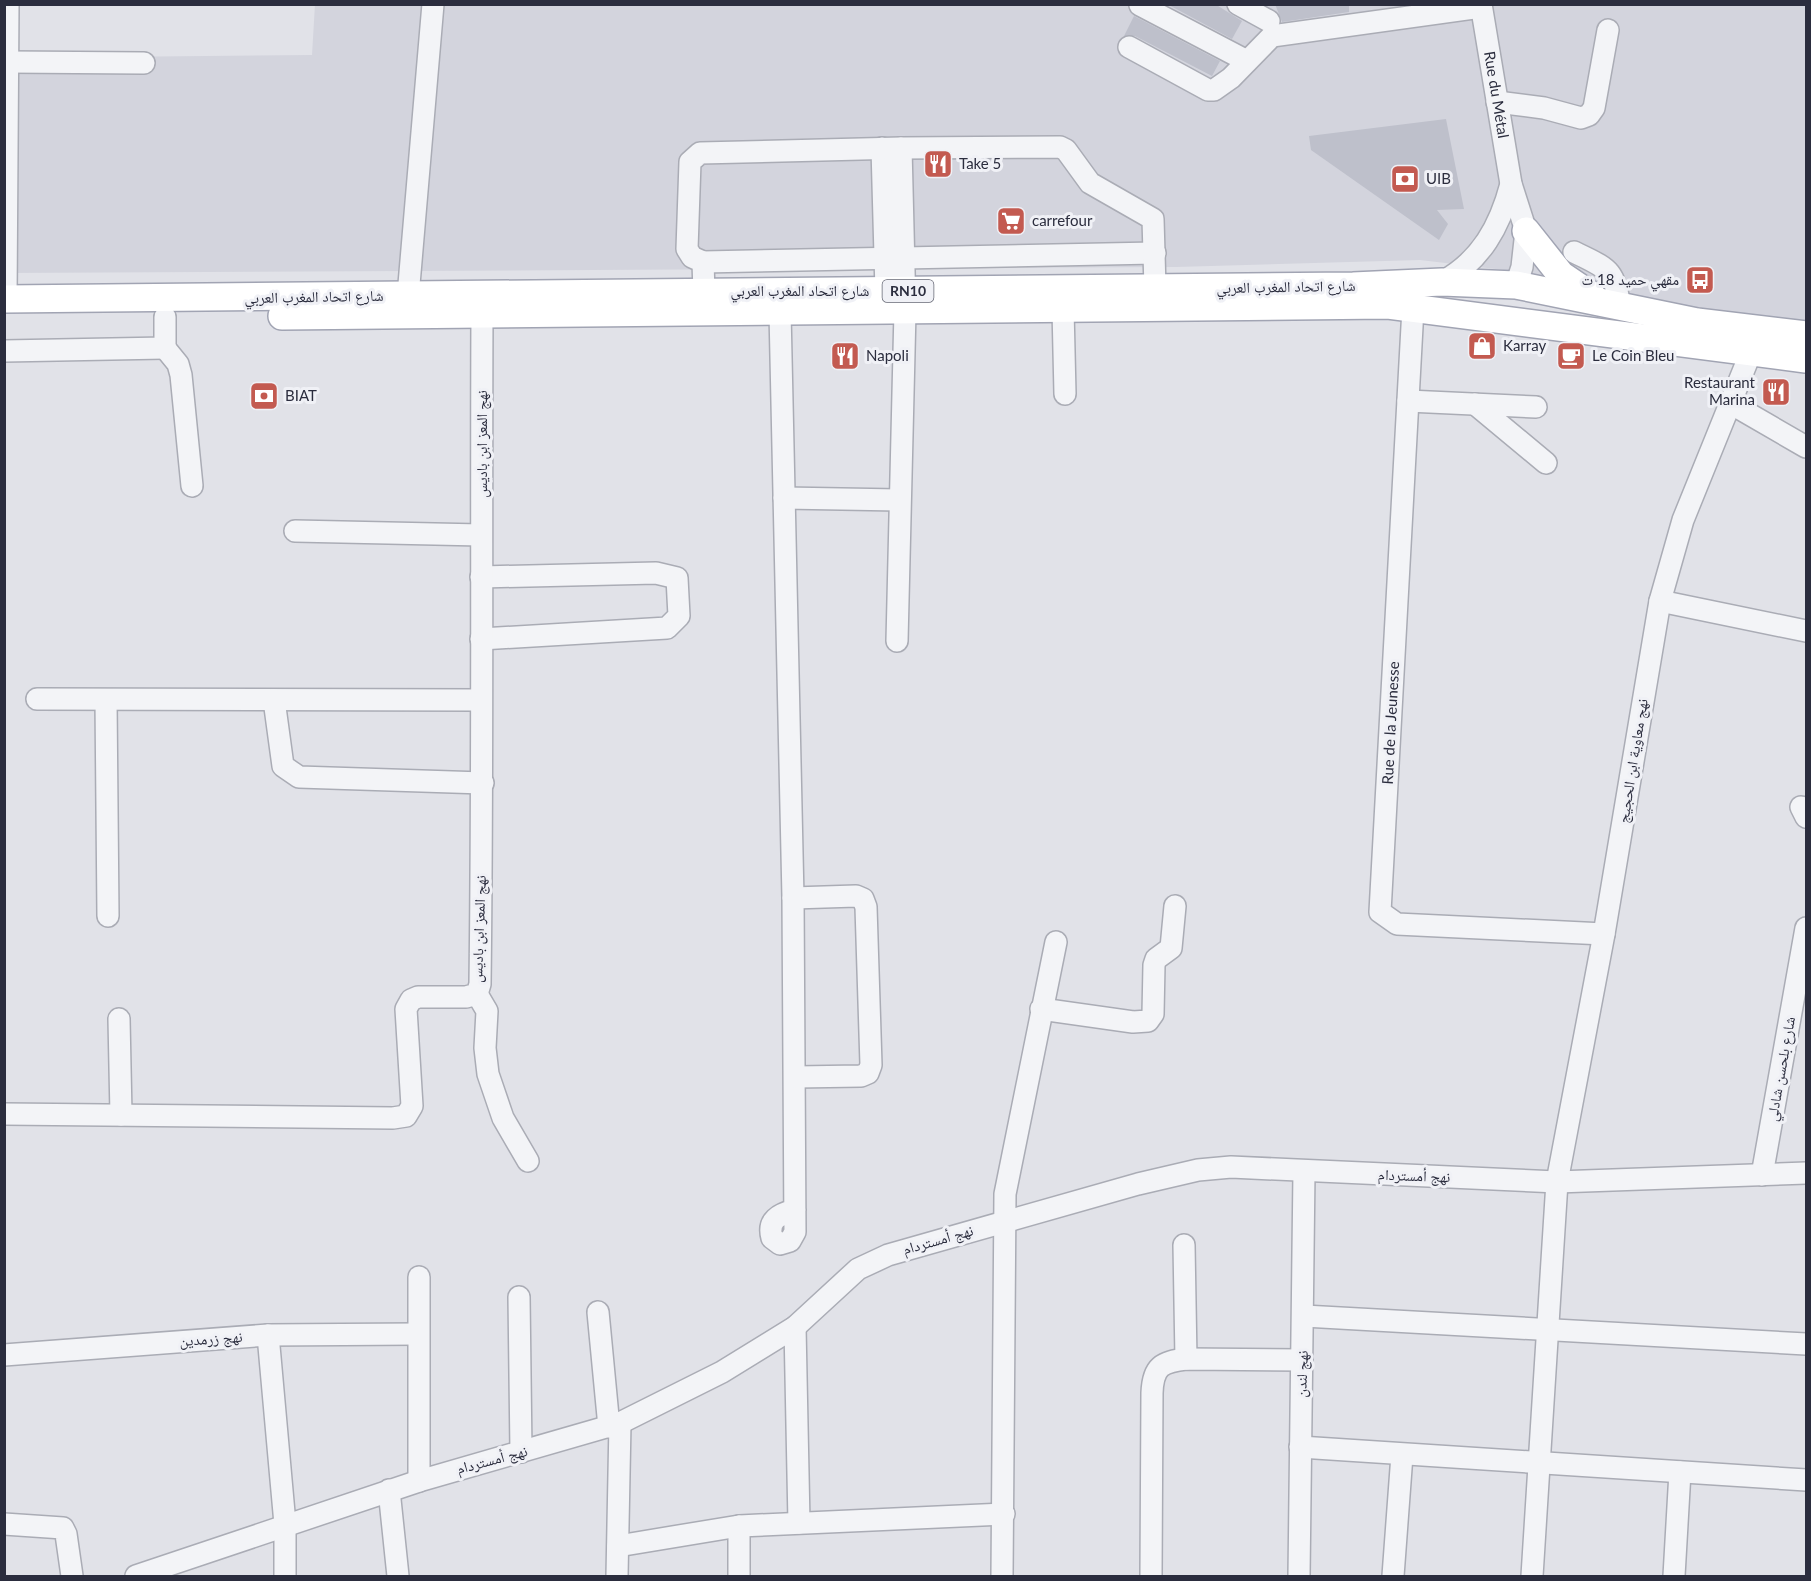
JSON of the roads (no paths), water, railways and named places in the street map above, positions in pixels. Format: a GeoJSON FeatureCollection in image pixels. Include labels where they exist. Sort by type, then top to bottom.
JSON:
{"type":"FeatureCollection","features":[{"type":"Feature","properties":{"kind":"main road"},"geometry":{"type":"LineString","coordinates":[[1526,231],[1561,275],[1583,292],[1617,307]]}},
{"type":"Feature","properties":{"kind":"main road","name":"شارع اتحاد المغرب العربي"},"geometry":{"type":"LineString","coordinates":[[5,306],[407,305],[482,314],[780,312],[899,298],[1155,288],[1353,286],[1442,282],[1516,285],[1697,322],[1806,335]]}},
{"type":"Feature","properties":{"kind":"main road"},"geometry":{"type":"LineString","coordinates":[[1413,308],[1464,304],[1516,285]]}},
{"type":"Feature","properties":{"kind":"main road","name":"شارع اتحاد المغرب العربي"},"geometry":{"type":"LineString","coordinates":[[5,306],[165,317],[704,292],[899,298],[1063,309],[1388,305],[1806,359]]}},
{"type":"Feature","properties":{"kind":"street"},"geometry":{"type":"LineString","coordinates":[[5,306],[8,4]]}},
{"type":"Feature","properties":{"kind":"street"},"geometry":{"type":"LineString","coordinates":[[407,305],[433,4]]}},
{"type":"Feature","properties":{"kind":"street"},"geometry":{"type":"LineString","coordinates":[[1238,4],[1269,20],[1481,6]]}},
{"type":"Feature","properties":{"kind":"street"},"geometry":{"type":"LineString","coordinates":[[1140,5],[1247,61]]}},
{"type":"Feature","properties":{"kind":"street","name":"Rue du Métal"},"geometry":{"type":"LineString","coordinates":[[1481,6],[1511,184],[1526,231],[1522,267],[1516,285]]}},
{"type":"Feature","properties":{"kind":"street"},"geometry":{"type":"LineString","coordinates":[[1129,47],[1208,90],[1214,90],[1231,78],[1247,61],[1269,20]]}},
{"type":"Feature","properties":{"kind":"street"},"geometry":{"type":"LineString","coordinates":[[1497,102],[1544,108],[1581,118],[1589,116],[1594,108],[1608,30]]}},
{"type":"Feature","properties":{"kind":"street"},"geometry":{"type":"LineString","coordinates":[[8,62],[144,63]]}},
{"type":"Feature","properties":{"kind":"street"},"geometry":{"type":"LineString","coordinates":[[1155,253],[703,262],[692,257],[687,249],[690,162],[693,156],[700,153],[891,148],[1060,147],[1069,154],[1090,183],[1153,219],[1155,253],[1155,288]]}},
{"type":"Feature","properties":{"kind":"street"},"geometry":{"type":"LineString","coordinates":[[891,148],[895,257],[899,298],[897,641]]}},
{"type":"Feature","properties":{"kind":"street","name":"Rue du Métal"},"geometry":{"type":"LineString","coordinates":[[1442,282],[1458,273],[1491,238],[1501,219],[1511,184]]}},
{"type":"Feature","properties":{"kind":"street"},"geometry":{"type":"LineString","coordinates":[[1574,252],[1610,272],[1616,282],[1617,307]]}},
{"type":"Feature","properties":{"kind":"street"},"geometry":{"type":"LineString","coordinates":[[703,262],[704,292]]}},
{"type":"Feature","properties":{"kind":"street","name":"Rue de la Jeunesse"},"geometry":{"type":"LineString","coordinates":[[1413,308],[1380,912],[1398,924],[1604,934]]}},
{"type":"Feature","properties":{"kind":"street"},"geometry":{"type":"LineString","coordinates":[[1063,309],[1065,393]]}},
{"type":"Feature","properties":{"kind":"street"},"geometry":{"type":"LineString","coordinates":[[780,312],[796,1077],[795,1210]]}},
{"type":"Feature","properties":{"kind":"street","name":"نهج المعز ابن باديس"},"geometry":{"type":"LineString","coordinates":[[4,1114],[393,1118],[406,1116],[412,1106],[406,1009],[411,1000],[418,997],[466,997],[477,994],[480,984],[483,783],[480,700],[482,314]]}},
{"type":"Feature","properties":{"kind":"street"},"geometry":{"type":"LineString","coordinates":[[165,317],[165,348],[172,355],[182,375],[192,486]]}},
{"type":"Feature","properties":{"kind":"street"},"geometry":{"type":"LineString","coordinates":[[4,351],[165,348]]}},
{"type":"Feature","properties":{"kind":"street","name":"نهج معاوية ابن الحجيج"},"geometry":{"type":"LineString","coordinates":[[1532,1576],[1557,1182],[1604,934],[1660,601],[1673,546],[1751,352]]}},
{"type":"Feature","properties":{"kind":"street"},"geometry":{"type":"LineString","coordinates":[[1408,401],[1536,407]]}},
{"type":"Feature","properties":{"kind":"street"},"geometry":{"type":"LineString","coordinates":[[1730,403],[1806,447]]}},
{"type":"Feature","properties":{"kind":"street"},"geometry":{"type":"LineString","coordinates":[[1475,404],[1546,463]]}},
{"type":"Feature","properties":{"kind":"street"},"geometry":{"type":"LineString","coordinates":[[784,498],[899,500]]}},
{"type":"Feature","properties":{"kind":"street"},"geometry":{"type":"LineString","coordinates":[[295,531],[481,535]]}},
{"type":"Feature","properties":{"kind":"street"},"geometry":{"type":"LineString","coordinates":[[481,577],[656,573],[669,574],[677,578],[679,588],[678,615],[667,628],[481,639]]}},
{"type":"Feature","properties":{"kind":"street"},"geometry":{"type":"LineString","coordinates":[[1660,601],[1806,631]]}},
{"type":"Feature","properties":{"kind":"street"},"geometry":{"type":"LineString","coordinates":[[37,699],[480,700]]}},
{"type":"Feature","properties":{"kind":"street"},"geometry":{"type":"LineString","coordinates":[[106,700],[108,916]]}},
{"type":"Feature","properties":{"kind":"street"},"geometry":{"type":"LineString","coordinates":[[274,700],[283,766],[299,777],[483,783]]}},
{"type":"Feature","properties":{"kind":"street"},"geometry":{"type":"LineString","coordinates":[[793,898],[856,896],[863,899],[866,907],[871,1065],[867,1073],[861,1076],[796,1077]]}},
{"type":"Feature","properties":{"kind":"street"},"geometry":{"type":"LineString","coordinates":[[1041,1009],[1133,1022],[1148,1021],[1153,1014],[1154,965],[1156,959],[1171,948],[1176,906]]}},
{"type":"Feature","properties":{"kind":"street","name":"شارع بلحسن شادلي"},"geometry":{"type":"LineString","coordinates":[[1762,1175],[1806,928]]}},
{"type":"Feature","properties":{"kind":"street"},"geometry":{"type":"LineString","coordinates":[[1002,1576],[1004,1514],[1003,1221],[1007,1180],[1056,942]]}},
{"type":"Feature","properties":{"kind":"street"},"geometry":{"type":"LineString","coordinates":[[477,994],[487,1011],[485,1048],[488,1074],[503,1118],[528,1161]]}},
{"type":"Feature","properties":{"kind":"street"},"geometry":{"type":"LineString","coordinates":[[118,1019],[121,1115]]}},
{"type":"Feature","properties":{"kind":"street","name":"نهج أمستردام"},"geometry":{"type":"LineString","coordinates":[[136,1576],[389,1490],[615,1425],[722,1372],[795,1327],[858,1269],[870,1263],[1003,1221],[1198,1170],[1231,1167],[1557,1182],[1806,1173]]}},
{"type":"Feature","properties":{"kind":"street","name":"نهج لندن"},"geometry":{"type":"LineString","coordinates":[[1299,1576],[1304,1172]]}},
{"type":"Feature","properties":{"kind":"street"},"geometry":{"type":"LineString","coordinates":[[1184,1245],[1186,1359]]}},
{"type":"Feature","properties":{"kind":"street"},"geometry":{"type":"LineString","coordinates":[[419,1277],[417,1334],[419,1481]]}},
{"type":"Feature","properties":{"kind":"street"},"geometry":{"type":"LineString","coordinates":[[519,1297],[521,1452]]}},
{"type":"Feature","properties":{"kind":"street"},"geometry":{"type":"LineString","coordinates":[[598,1312],[615,1425],[617,1576]]}},
{"type":"Feature","properties":{"kind":"street"},"geometry":{"type":"LineString","coordinates":[[1304,1316],[1806,1344]]}},
{"type":"Feature","properties":{"kind":"street"},"geometry":{"type":"LineString","coordinates":[[795,1327],[799,1523]]}},
{"type":"Feature","properties":{"kind":"street","name":"نهج زرمدين"},"geometry":{"type":"LineString","coordinates":[[4,1355],[268,1335],[417,1334]]}},
{"type":"Feature","properties":{"kind":"street"},"geometry":{"type":"LineString","coordinates":[[268,1335],[285,1524],[285,1576]]}},
{"type":"Feature","properties":{"kind":"street"},"geometry":{"type":"LineString","coordinates":[[1151,1576],[1152,1381],[1157,1370],[1167,1361],[1186,1359],[1302,1360]]}},
{"type":"Feature","properties":{"kind":"street"},"geometry":{"type":"LineString","coordinates":[[1300,1447],[1806,1480]]}},
{"type":"Feature","properties":{"kind":"street"},"geometry":{"type":"LineString","coordinates":[[1393,1576],[1402,1455]]}},
{"type":"Feature","properties":{"kind":"street"},"geometry":{"type":"LineString","coordinates":[[1674,1576],[1680,1472]]}},
{"type":"Feature","properties":{"kind":"street"},"geometry":{"type":"LineString","coordinates":[[389,1490],[398,1576]]}},
{"type":"Feature","properties":{"kind":"street"},"geometry":{"type":"LineString","coordinates":[[618,1546],[739,1526],[1004,1514]]}},
{"type":"Feature","properties":{"kind":"street"},"geometry":{"type":"LineString","coordinates":[[4,1524],[63,1528],[66,1534],[72,1576]]}},
{"type":"Feature","properties":{"kind":"street"},"geometry":{"type":"LineString","coordinates":[[739,1526],[739,1576]]}},
{"type":"Feature","properties":{"kind":"place","name":"Take 5"},"geometry":{"type":"Point","coordinates":[938,164]}},
{"type":"Feature","properties":{"kind":"place","name":"UIB"},"geometry":{"type":"Point","coordinates":[1405,179]}},
{"type":"Feature","properties":{"kind":"place","name":"carrefour"},"geometry":{"type":"Point","coordinates":[1011,221]}},
{"type":"Feature","properties":{"kind":"place","name":"مقهي حميد 18 ت"},"geometry":{"type":"Point","coordinates":[1700,280]}},
{"type":"Feature","properties":{"kind":"place","name":"Karray"},"geometry":{"type":"Point","coordinates":[1482,346]}},
{"type":"Feature","properties":{"kind":"place","name":"Napoli"},"geometry":{"type":"Point","coordinates":[845,356]}},
{"type":"Feature","properties":{"kind":"place","name":"Le Coin Bleu"},"geometry":{"type":"Point","coordinates":[1571,356]}},
{"type":"Feature","properties":{"kind":"place","name":"Restaurant Marina"},"geometry":{"type":"Point","coordinates":[1776,392]}},
{"type":"Feature","properties":{"kind":"place","name":"BIAT"},"geometry":{"type":"Point","coordinates":[264,396]}}]}
